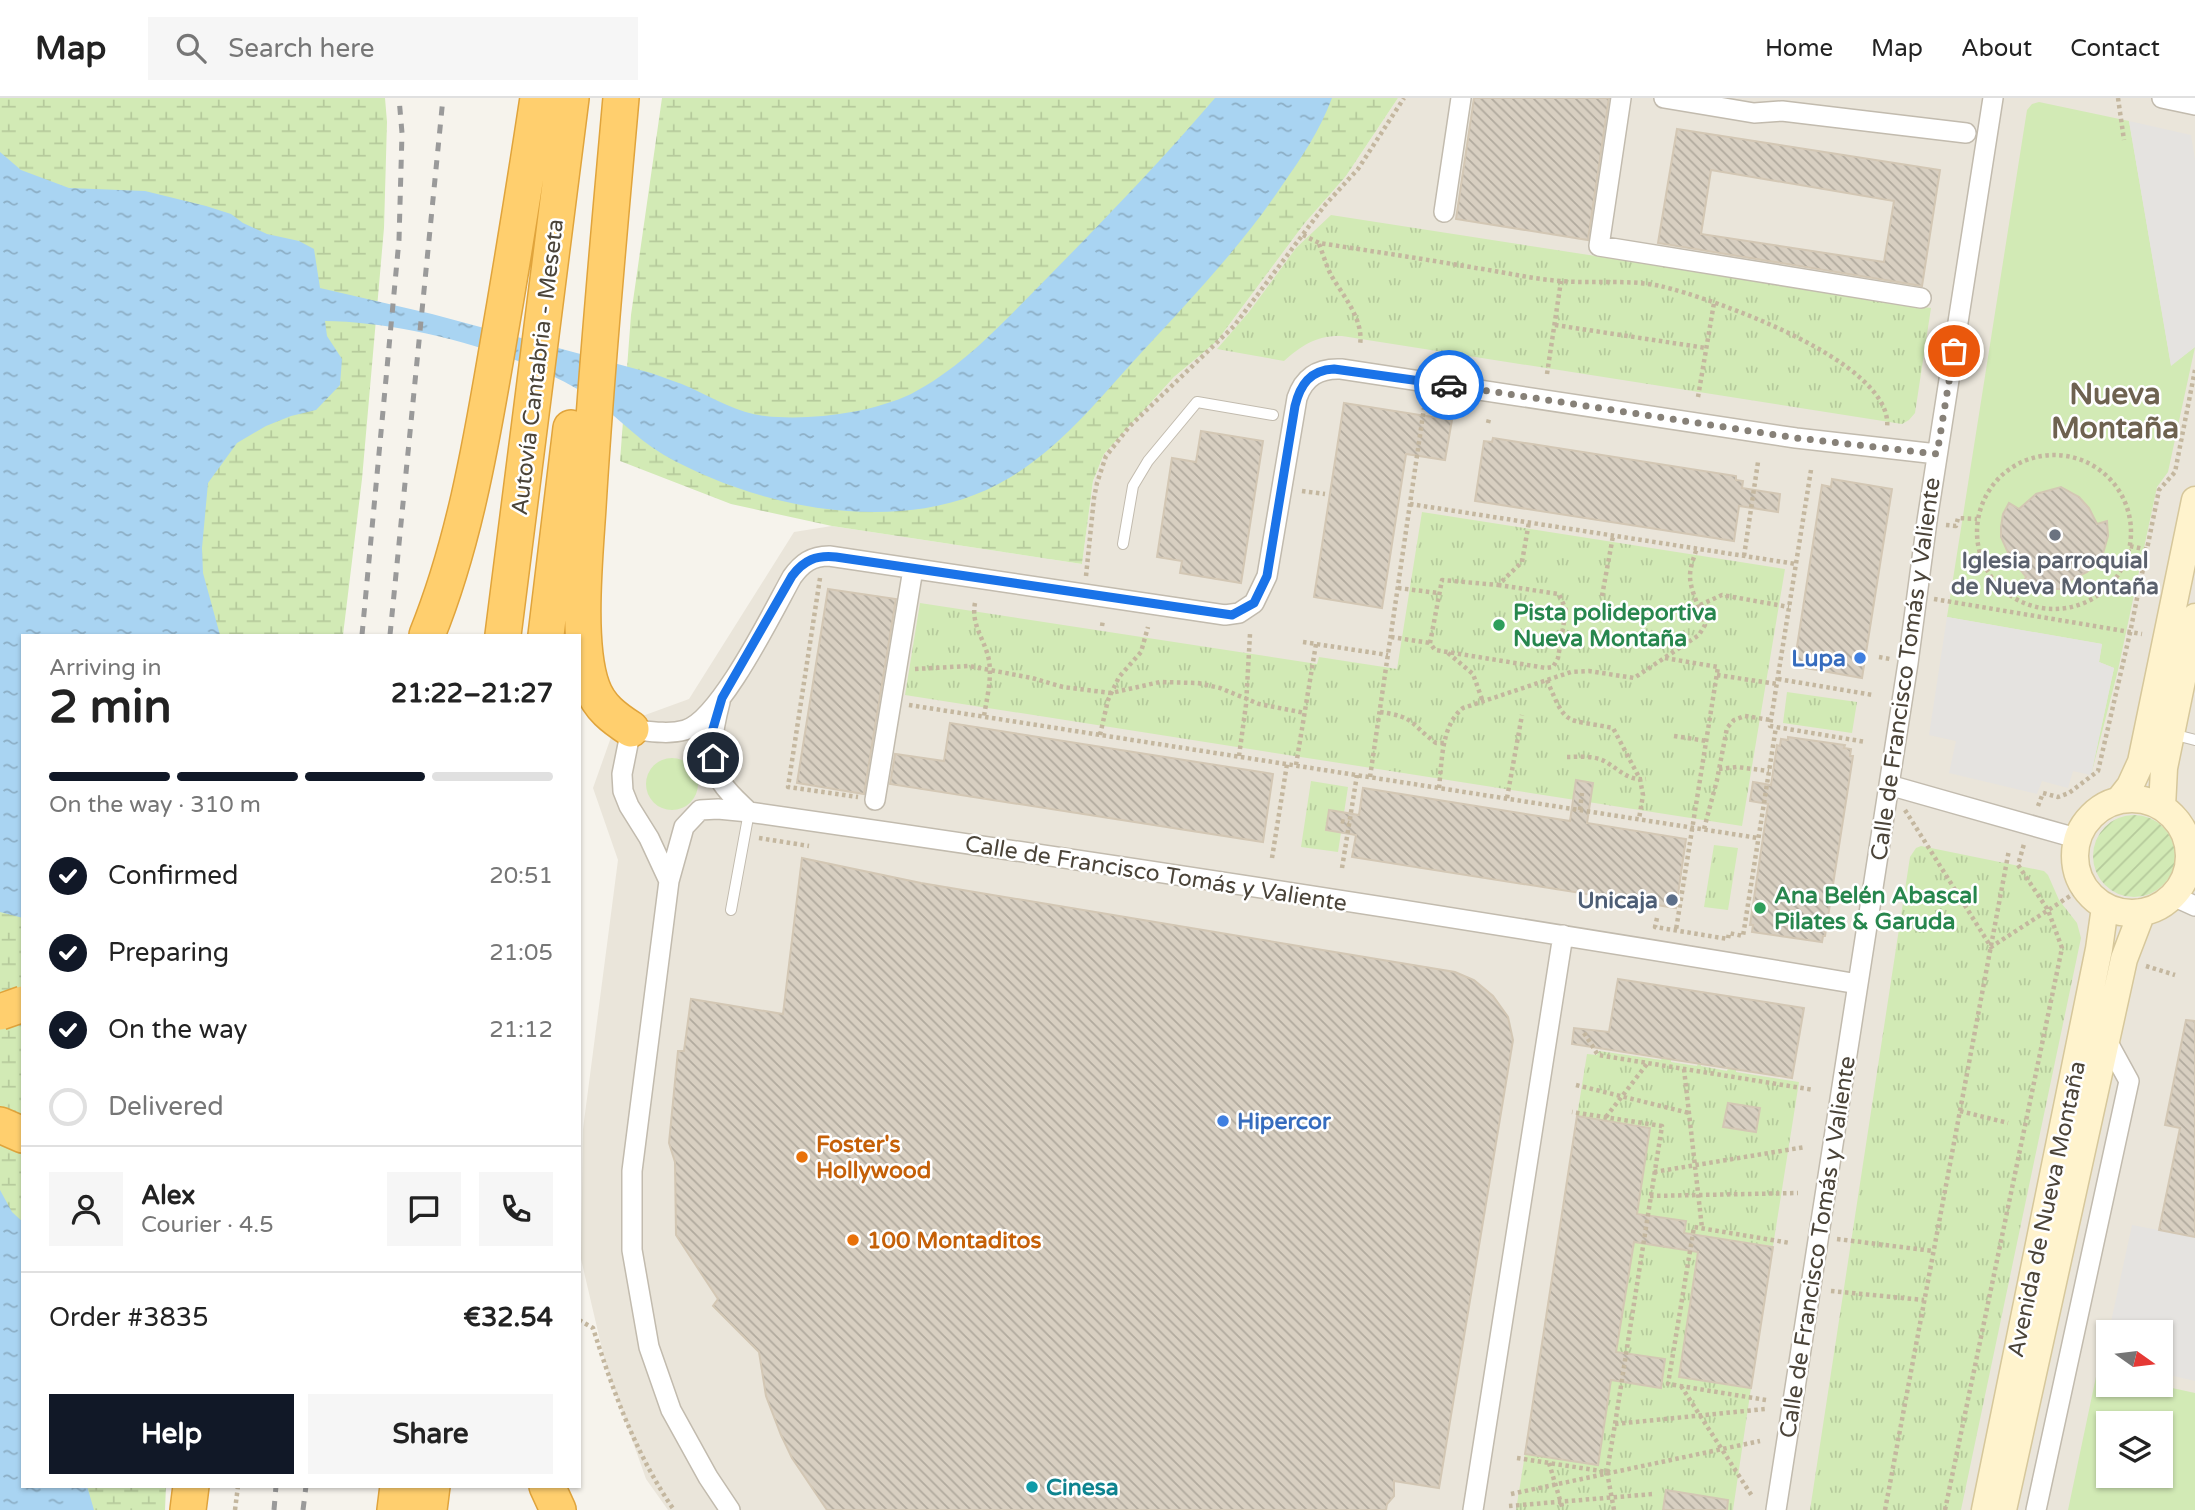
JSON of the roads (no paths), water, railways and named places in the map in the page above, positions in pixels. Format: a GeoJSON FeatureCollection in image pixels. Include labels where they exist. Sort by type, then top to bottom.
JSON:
{"type":"FeatureCollection","features":[{"type":"Feature","properties":{"kind":"highway"},"geometry":{"type":"LineString","coordinates":[[428,634],[454,556],[474,475],[524,190],[537,98]]}},
{"type":"Feature","properties":{"kind":"highway","name":"Autovía Cantabria - Meseta"},"geometry":{"type":"LineString","coordinates":[[503,634],[571,98]]}},
{"type":"Feature","properties":{"kind":"highway","name":"Autovía Cantabria - Meseta"},"geometry":{"type":"LineString","coordinates":[[594,303],[612,98]]}},
{"type":"Feature","properties":{"kind":"highway"},"geometry":{"type":"LineString","coordinates":[[621,98],[594,303],[583,416],[584,577],[586,655],[592,687],[599,702],[616,720],[631,729]]}},
{"type":"Feature","properties":{"kind":"highway","name":"Autovía Cantabria - Meseta"},"geometry":{"type":"LineString","coordinates":[[545,634],[583,416]]}},
{"type":"Feature","properties":{"kind":"highway"},"geometry":{"type":"LineString","coordinates":[[0,1012],[21,1005]]}},
{"type":"Feature","properties":{"kind":"highway"},"geometry":{"type":"LineString","coordinates":[[0,1125],[21,1134]]}},
{"type":"Feature","properties":{"kind":"highway"},"geometry":{"type":"LineString","coordinates":[[188,1510],[191,1488]]}},
{"type":"Feature","properties":{"kind":"highway"},"geometry":{"type":"LineString","coordinates":[[395,1510],[398,1488]]}},
{"type":"Feature","properties":{"kind":"highway"},"geometry":{"type":"LineString","coordinates":[[429,1510],[432,1488]]}},
{"type":"Feature","properties":{"kind":"highway"},"geometry":{"type":"LineString","coordinates":[[548,1488],[558,1510]]}},
{"type":"Feature","properties":{"kind":"main road"},"geometry":{"type":"LineString","coordinates":[[2119,800],[2141,800],[2162,807],[2183,830],[2191,847],[2187,891],[2142,912],[2124,913],[2105,907],[2094,899],[2084,887],[2076,869],[2076,838],[2095,812],[2119,800],[2130,786],[2141,762],[2195,500]]}},
{"type":"Feature","properties":{"kind":"main road"},"geometry":{"type":"LineString","coordinates":[[2162,807],[2164,768],[2183,737],[2195,617]]}},
{"type":"Feature","properties":{"kind":"main road","name":"Avenida de Nueva Montaña"},"geometry":{"type":"LineString","coordinates":[[1985,1510],[2099,949],[2105,907]]}},
{"type":"Feature","properties":{"kind":"main road","name":"Avenida de Nueva Montaña"},"geometry":{"type":"LineString","coordinates":[[2003,1510],[2124,959],[2142,912]]}},
{"type":"Feature","properties":{"kind":"street"},"geometry":{"type":"LineString","coordinates":[[1444,212],[1461,98]]}},
{"type":"Feature","properties":{"kind":"street"},"geometry":{"type":"LineString","coordinates":[[1621,98],[1599,246],[1921,298]]}},
{"type":"Feature","properties":{"kind":"street"},"geometry":{"type":"LineString","coordinates":[[1664,98],[1754,113],[1783,104],[1966,133]]}},
{"type":"Feature","properties":{"kind":"street"},"geometry":{"type":"LineString","coordinates":[[2162,98],[2195,105]]}},
{"type":"Feature","properties":{"kind":"street","name":"Calle de Francisco Tomás y Valiente"},"geometry":{"type":"LineString","coordinates":[[1776,1510],[1889,785],[1937,454],[1994,100]]}},
{"type":"Feature","properties":{"kind":"street"},"geometry":{"type":"LineString","coordinates":[[749,812],[722,783],[713,758],[712,732],[722,698],[792,576],[807,561],[829,556],[1225,615],[1239,613],[1254,603],[1267,576],[1297,398],[1307,379],[1326,369],[1440,383],[1796,438],[1937,454]]}},
{"type":"Feature","properties":{"kind":"street"},"geometry":{"type":"LineString","coordinates":[[875,800],[912,569]]}},
{"type":"Feature","properties":{"kind":"street"},"geometry":{"type":"LineString","coordinates":[[722,698],[697,724],[685,730],[669,733],[631,729],[622,774],[622,791],[649,838],[669,881],[632,1171],[632,1250],[649,1347],[671,1410],[708,1477],[730,1510]]}},
{"type":"Feature","properties":{"kind":"street"},"geometry":{"type":"LineString","coordinates":[[1889,785],[2076,838]]}},
{"type":"Feature","properties":{"kind":"street","name":"Calle de Francisco Tomás y Valiente"},"geometry":{"type":"LineString","coordinates":[[669,881],[684,827],[700,810],[718,809],[1563,935],[1858,984]]}},
{"type":"Feature","properties":{"kind":"street"},"geometry":{"type":"LineString","coordinates":[[1473,1510],[1563,935]]}},
{"type":"Feature","properties":{"kind":"street","name":"Avenida de Nueva Montaña"},"geometry":{"type":"LineString","coordinates":[[2036,1510],[2129,1081],[2106,1040]]}},
{"type":"Feature","properties":{"kind":"lane"},"geometry":{"type":"LineString","coordinates":[[1123,544],[1133,486],[1148,461],[1197,402],[1273,415]]}},
{"type":"Feature","properties":{"kind":"lane"},"geometry":{"type":"LineString","coordinates":[[731,910],[749,812]]}},
{"type":"Feature","properties":{"kind":"water"},"geometry":{"type":"Polygon","coordinates":[[[1215,98],[1332,98],[1304,153],[1230,255],[1074,426],[1043,454],[1009,478],[969,497],[927,508],[881,512],[835,510],[789,503],[745,490],[664,455],[581,391],[523,363],[491,351],[423,333],[325,321],[327,336],[342,359],[340,385],[316,410],[266,426],[237,443],[208,483],[202,548],[203,573],[220,634],[21,634],[21,917],[0,912],[0,152],[21,170],[69,188],[145,191],[231,214],[267,234],[299,241],[314,249],[320,288],[432,314],[651,373],[745,412],[782,417],[859,411],[895,401],[931,383],[967,356],[1000,325],[1154,167],[1215,98]]]}},
{"type":"Feature","properties":{"kind":"water"},"geometry":{"type":"Polygon","coordinates":[[[0,1190],[12,1212],[21,1220],[21,1488],[88,1488],[94,1510],[0,1510],[0,1190]]]}},
{"type":"Feature","properties":{"kind":"railway"},"geometry":{"type":"LineString","coordinates":[[362,634],[399,240],[402,133],[399,98]]}},
{"type":"Feature","properties":{"kind":"railway"},"geometry":{"type":"LineString","coordinates":[[390,634],[443,98]]}},
{"type":"Feature","properties":{"kind":"railway"},"geometry":{"type":"LineString","coordinates":[[274,1510],[276,1488]]}},
{"type":"Feature","properties":{"kind":"railway"},"geometry":{"type":"LineString","coordinates":[[303,1510],[306,1488]]}},
{"type":"Feature","properties":{"kind":"place","name":"Iglesia parroquial de Nueva Montaña"},"geometry":{"type":"Point","coordinates":[2055,535]}},
{"type":"Feature","properties":{"kind":"place","name":"Pista polideportiva Nueva Montaña"},"geometry":{"type":"Point","coordinates":[1499,625]}},
{"type":"Feature","properties":{"kind":"place","name":"Lupa"},"geometry":{"type":"Point","coordinates":[1860,658]}},
{"type":"Feature","properties":{"kind":"place","name":"Unicaja"},"geometry":{"type":"Point","coordinates":[1672,900]}},
{"type":"Feature","properties":{"kind":"place","name":"Ana Belén Abascal Pilates & Garuda"},"geometry":{"type":"Point","coordinates":[1760,908]}},
{"type":"Feature","properties":{"kind":"place","name":"Hipercor"},"geometry":{"type":"Point","coordinates":[1223,1121]}},
{"type":"Feature","properties":{"kind":"place","name":"Foster's Hollywood"},"geometry":{"type":"Point","coordinates":[802,1157]}},
{"type":"Feature","properties":{"kind":"place","name":"100 Montaditos"},"geometry":{"type":"Point","coordinates":[853,1240]}},
{"type":"Feature","properties":{"kind":"place","name":"Cinesa"},"geometry":{"type":"Point","coordinates":[1032,1487]}},
{"type":"Feature","properties":{"kind":"district","name":"Nueva Montaña"},"geometry":{"type":"Point","coordinates":[2115,411]}}]}
